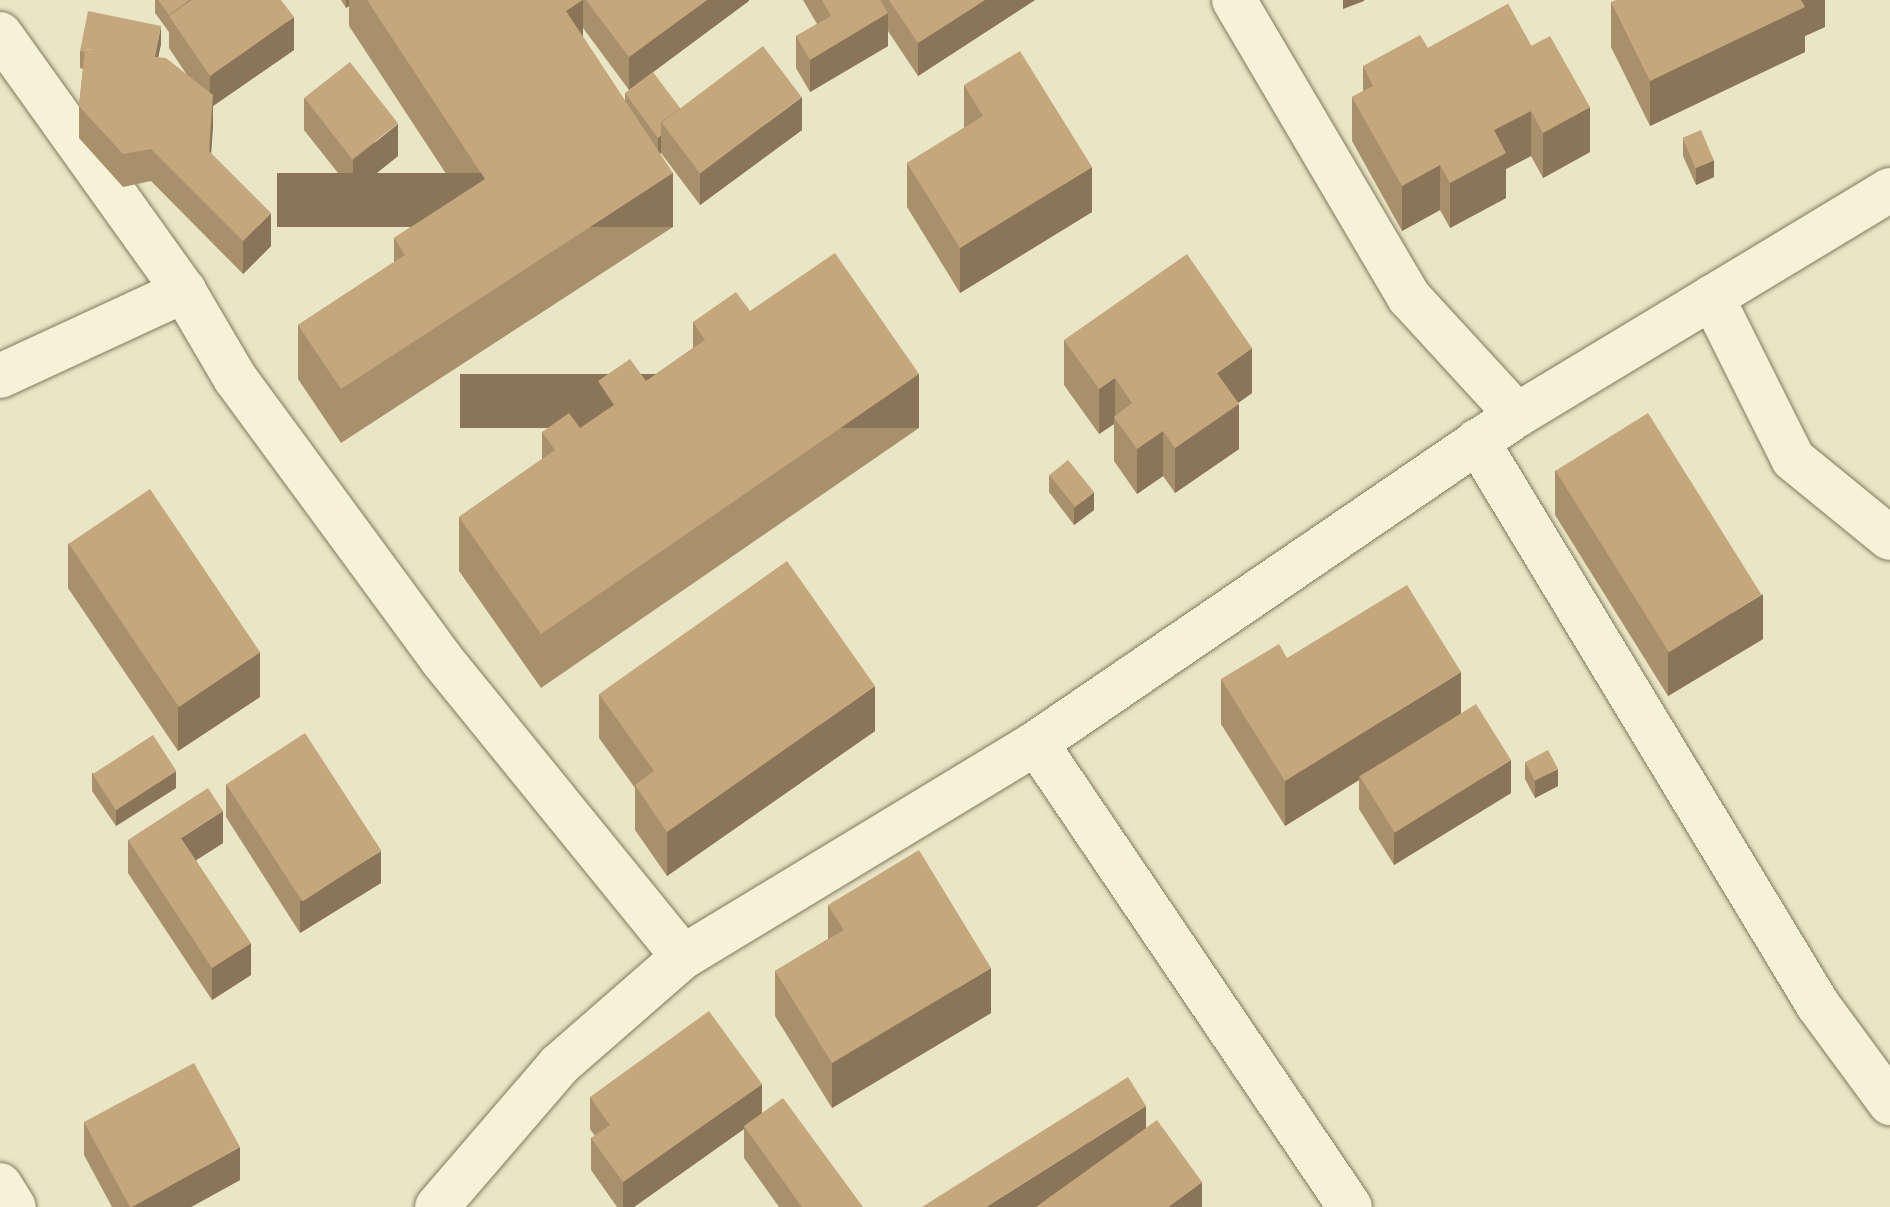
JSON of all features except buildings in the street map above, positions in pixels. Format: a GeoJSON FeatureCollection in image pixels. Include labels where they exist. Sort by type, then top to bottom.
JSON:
{"type":"FeatureCollection","features":[{"type":"Feature","properties":{"kind":"street"},"geometry":{"type":"LineString","coordinates":[[1234,0],[1409,297],[1517,415]]}},
{"type":"Feature","properties":{"kind":"street"},"geometry":{"type":"LineString","coordinates":[[0,34],[184,291],[235,378],[464,691],[683,957]]}},
{"type":"Feature","properties":{"kind":"street"},"geometry":{"type":"LineString","coordinates":[[437,1207],[559,1065],[683,957],[1036,743],[1517,415],[1890,190]]}},
{"type":"Feature","properties":{"kind":"street"},"geometry":{"type":"LineString","coordinates":[[0,376],[184,291]]}},
{"type":"Feature","properties":{"kind":"street"},"geometry":{"type":"LineString","coordinates":[[1712,297],[1793,459],[1890,538]]}},
{"type":"Feature","properties":{"kind":"street"},"geometry":{"type":"LineString","coordinates":[[1477,441],[1818,1005],[1890,1103]]}},
{"type":"Feature","properties":{"kind":"street"},"geometry":{"type":"LineString","coordinates":[[1036,743],[1350,1207]]}},
{"type":"Feature","properties":{"kind":"street"},"geometry":{"type":"LineString","coordinates":[[0,1185],[14,1207]]}}]}
